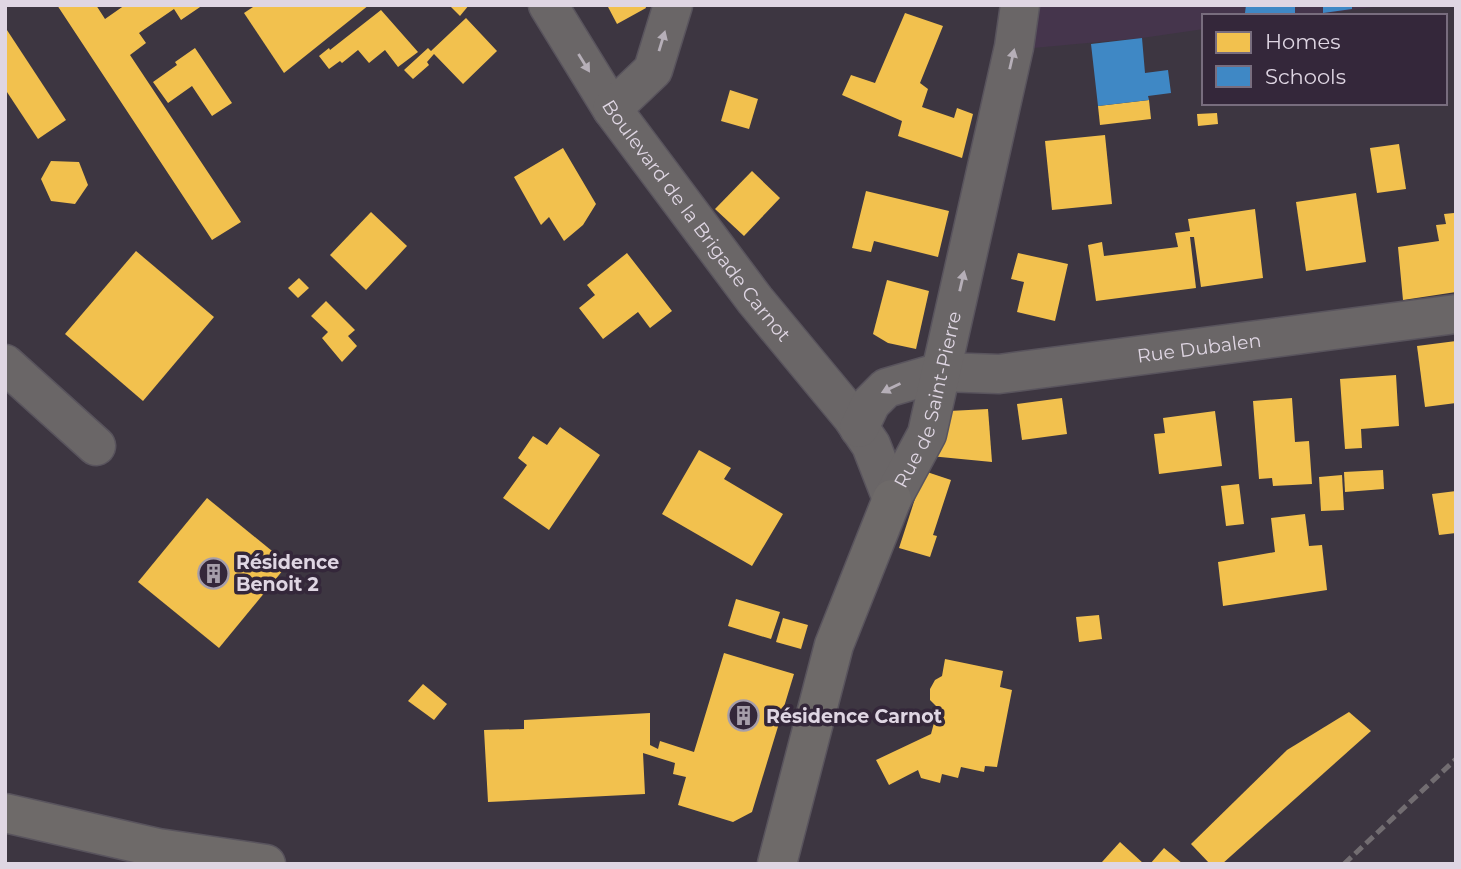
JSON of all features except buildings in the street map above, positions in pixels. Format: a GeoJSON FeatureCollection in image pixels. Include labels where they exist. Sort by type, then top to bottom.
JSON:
{"type":"FeatureCollection","features":[{"type":"Feature","properties":{"kind":"street","name":"Boulevard de la Brigade Carnot"},"geometry":{"type":"LineString","coordinates":[[548,5],[612,109],[755,300],[820,377],[871,445],[892,499]]}},
{"type":"Feature","properties":{"kind":"street"},"geometry":{"type":"LineString","coordinates":[[612,109],[653,70],[673,5]]}},
{"type":"Feature","properties":{"kind":"street","name":"Rue de Saint-Pierre"},"geometry":{"type":"LineString","coordinates":[[769,863],[834,645],[892,499],[927,434],[1014,47],[1020,5]]}},
{"type":"Feature","properties":{"kind":"street","name":"Rue Dubalen"},"geometry":{"type":"LineString","coordinates":[[941,372],[999,374],[1456,314]]}},
{"type":"Feature","properties":{"kind":"street"},"geometry":{"type":"LineString","coordinates":[[5,363],[96,446]]}},
{"type":"Feature","properties":{"kind":"street"},"geometry":{"type":"LineString","coordinates":[[859,428],[871,403],[886,388],[941,372]]}},
{"type":"Feature","properties":{"kind":"street"},"geometry":{"type":"LineString","coordinates":[[5,813],[159,848],[266,864]]}},
{"type":"Feature","properties":{"kind":"shaded area"},"geometry":{"type":"Polygon","coordinates":[[[1039,5],[1389,5],[1321,14],[1202,14],[1202,29],[1033,48],[1039,5]]]}},
{"type":"Feature","properties":{"kind":"railway"},"geometry":{"type":"LineString","coordinates":[[1344,864],[1456,759]]}},
{"type":"Feature","properties":{"kind":"place","name":"Résidence Benoit 2"},"geometry":{"type":"Point","coordinates":[213,573]}},
{"type":"Feature","properties":{"kind":"place","name":"Résidence Carnot"},"geometry":{"type":"Point","coordinates":[743,716]}}]}
